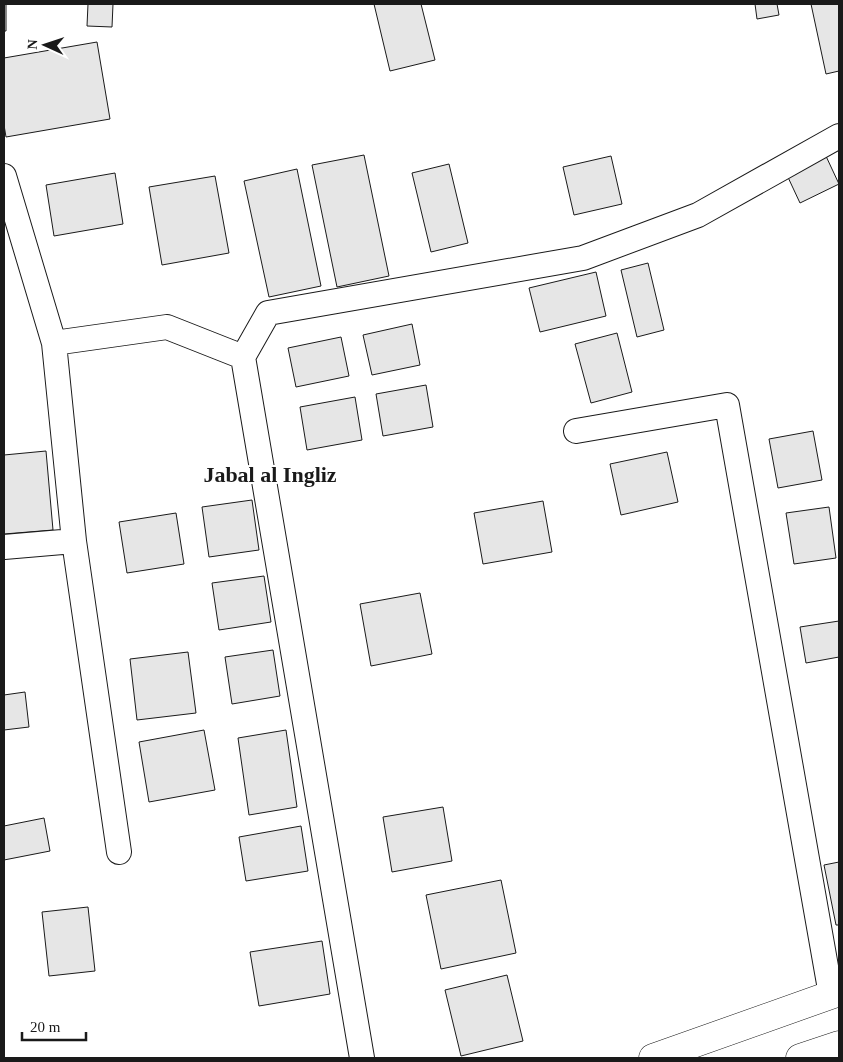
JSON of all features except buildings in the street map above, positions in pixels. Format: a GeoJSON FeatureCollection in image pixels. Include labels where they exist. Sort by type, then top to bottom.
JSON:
{"type":"FeatureCollection","features":[{"type":"Feature","properties":{"kind":"highway"},"geometry":{"type":"LineString","coordinates":[[653,1058],[835,994]]}},
{"type":"Feature","properties":{"kind":"highway"},"geometry":{"type":"LineString","coordinates":[[800,1058],[839,1044]]}},
{"type":"Feature","properties":{"kind":"street"},"geometry":{"type":"LineString","coordinates":[[362,1058],[243,357],[268,313],[583,258],[698,215],[839,136]]}},
{"type":"Feature","properties":{"kind":"street"},"geometry":{"type":"LineString","coordinates":[[4,176],[54,343],[74,541],[119,852]]}},
{"type":"Feature","properties":{"kind":"street"},"geometry":{"type":"LineString","coordinates":[[54,343],[167,327],[243,357]]}},
{"type":"Feature","properties":{"kind":"street"},"geometry":{"type":"LineString","coordinates":[[576,431],[726,405],[835,994]]}},
{"type":"Feature","properties":{"kind":"street"},"geometry":{"type":"LineString","coordinates":[[4,547],[74,541]]}},
{"type":"Feature","properties":{"kind":"district","name":"Jabal al Ingliz"},"geometry":{"type":"Point","coordinates":[270,474]}}]}
